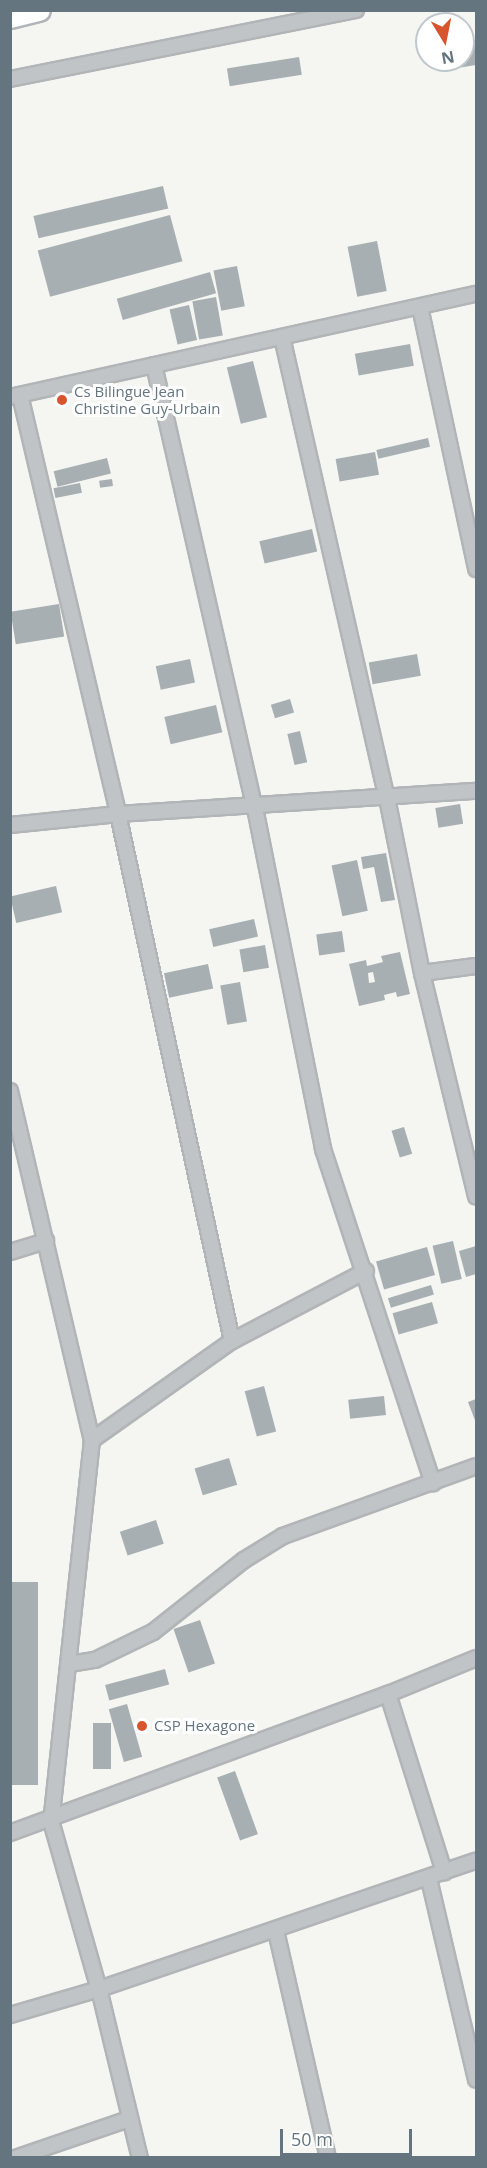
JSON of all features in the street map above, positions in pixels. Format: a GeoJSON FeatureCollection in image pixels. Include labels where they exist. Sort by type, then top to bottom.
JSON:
{"type":"FeatureCollection","features":[{"type":"Feature","properties":{"kind":"highway"},"geometry":{"type":"LineString","coordinates":[[10,17],[39,10]]}},
{"type":"Feature","properties":{"kind":"street"},"geometry":{"type":"LineString","coordinates":[[10,79],[356,10]]}},
{"type":"Feature","properties":{"kind":"street"},"geometry":{"type":"LineString","coordinates":[[232,1341],[118,814],[15,396],[477,294]]}},
{"type":"Feature","properties":{"kind":"street"},"geometry":{"type":"LineString","coordinates":[[420,307],[477,569]]}},
{"type":"Feature","properties":{"kind":"street"},"geometry":{"type":"LineString","coordinates":[[282,337],[387,798],[422,973],[477,1197]]}},
{"type":"Feature","properties":{"kind":"street"},"geometry":{"type":"LineString","coordinates":[[154,365],[255,808],[323,1149],[366,1271],[433,1483]]}},
{"type":"Feature","properties":{"kind":"street"},"geometry":{"type":"LineString","coordinates":[[10,825],[118,814],[255,808],[477,791]]}},
{"type":"Feature","properties":{"kind":"street"},"geometry":{"type":"LineString","coordinates":[[422,973],[477,966]]}},
{"type":"Feature","properties":{"kind":"street"},"geometry":{"type":"LineString","coordinates":[[10,1091],[92,1440],[51,1821],[99,1989],[140,2157]]}},
{"type":"Feature","properties":{"kind":"street"},"geometry":{"type":"LineString","coordinates":[[10,1252],[46,1241]]}},
{"type":"Feature","properties":{"kind":"street"},"geometry":{"type":"LineString","coordinates":[[92,1440],[232,1341],[366,1271]]}},
{"type":"Feature","properties":{"kind":"street"},"geometry":{"type":"LineString","coordinates":[[69,1664],[95,1659],[153,1632],[244,1560],[283,1536],[477,1466]]}},
{"type":"Feature","properties":{"kind":"street"},"geometry":{"type":"LineString","coordinates":[[10,1833],[51,1821],[388,1694],[477,1658]]}},
{"type":"Feature","properties":{"kind":"street"},"geometry":{"type":"LineString","coordinates":[[388,1694],[444,1872]]}},
{"type":"Feature","properties":{"kind":"street"},"geometry":{"type":"LineString","coordinates":[[10,2015],[99,1989],[477,1861]]}},
{"type":"Feature","properties":{"kind":"street"},"geometry":{"type":"LineString","coordinates":[[429,1879],[477,2080]]}},
{"type":"Feature","properties":{"kind":"street"},"geometry":{"type":"LineString","coordinates":[[276,1930],[328,2157]]}},
{"type":"Feature","properties":{"kind":"street"},"geometry":{"type":"LineString","coordinates":[[15,2157],[129,2118]]}},
{"type":"Feature","properties":{"kind":"building"},"geometry":{"type":"Polygon","coordinates":[[[475,40],[476,40],[475,65],[475,40]]]}},
{"type":"Feature","properties":{"kind":"building"},"geometry":{"type":"Polygon","coordinates":[[[299,57],[302,75],[230,86],[227,68],[299,57]]]}},
{"type":"Feature","properties":{"kind":"building"},"geometry":{"type":"Polygon","coordinates":[[[163,186],[168,208],[39,238],[33,216],[163,186]]]}},
{"type":"Feature","properties":{"kind":"building"},"geometry":{"type":"Polygon","coordinates":[[[170,215],[182,261],[50,297],[38,250],[170,215]]]}},
{"type":"Feature","properties":{"kind":"building"},"geometry":{"type":"Polygon","coordinates":[[[377,241],[387,291],[357,297],[348,247],[377,241]]]}},
{"type":"Feature","properties":{"kind":"building"},"geometry":{"type":"Polygon","coordinates":[[[237,266],[245,306],[221,311],[213,271],[237,266]]]}},
{"type":"Feature","properties":{"kind":"building"},"geometry":{"type":"Polygon","coordinates":[[[210,272],[216,293],[123,320],[117,299],[210,272]]]}},
{"type":"Feature","properties":{"kind":"building"},"geometry":{"type":"Polygon","coordinates":[[[216,297],[223,335],[199,340],[192,301],[216,297]]]}},
{"type":"Feature","properties":{"kind":"building"},"geometry":{"type":"Polygon","coordinates":[[[189,305],[197,340],[178,345],[170,309],[189,305]]]}},
{"type":"Feature","properties":{"kind":"building"},"geometry":{"type":"Polygon","coordinates":[[[410,344],[414,366],[359,375],[355,354],[410,344]]]}},
{"type":"Feature","properties":{"kind":"building"},"geometry":{"type":"Polygon","coordinates":[[[253,361],[267,417],[241,424],[227,368],[253,361]]]}},
{"type":"Feature","properties":{"kind":"building"},"geometry":{"type":"Polygon","coordinates":[[[428,438],[430,447],[378,459],[376,450],[428,438]]]}},
{"type":"Feature","properties":{"kind":"building"},"geometry":{"type":"Polygon","coordinates":[[[375,452],[379,475],[340,482],[336,459],[375,452]]]}},
{"type":"Feature","properties":{"kind":"building"},"geometry":{"type":"Polygon","coordinates":[[[107,458],[111,474],[58,487],[54,471],[107,458]]]}},
{"type":"Feature","properties":{"kind":"building"},"geometry":{"type":"Polygon","coordinates":[[[112,479],[113,486],[100,488],[99,481],[112,479]]]}},
{"type":"Feature","properties":{"kind":"building"},"geometry":{"type":"Polygon","coordinates":[[[80,483],[82,493],[55,498],[53,488],[80,483]]]}},
{"type":"Feature","properties":{"kind":"building"},"geometry":{"type":"Polygon","coordinates":[[[312,529],[317,551],[265,564],[259,541],[312,529]]]}},
{"type":"Feature","properties":{"kind":"building"},"geometry":{"type":"Polygon","coordinates":[[[59,604],[64,637],[16,644],[11,612],[59,604]]]}},
{"type":"Feature","properties":{"kind":"building"},"geometry":{"type":"Polygon","coordinates":[[[417,654],[421,676],[373,684],[369,663],[417,654]]]}},
{"type":"Feature","properties":{"kind":"building"},"geometry":{"type":"Polygon","coordinates":[[[190,659],[195,682],[161,690],[156,666],[190,659]]]}},
{"type":"Feature","properties":{"kind":"building"},"geometry":{"type":"Polygon","coordinates":[[[290,699],[294,712],[275,718],[271,705],[290,699]]]}},
{"type":"Feature","properties":{"kind":"building"},"geometry":{"type":"Polygon","coordinates":[[[216,705],[222,732],[171,744],[164,717],[216,705]]]}},
{"type":"Feature","properties":{"kind":"building"},"geometry":{"type":"Polygon","coordinates":[[[300,731],[307,762],[295,765],[287,734],[300,731]]]}},
{"type":"Feature","properties":{"kind":"building"},"geometry":{"type":"Polygon","coordinates":[[[460,804],[463,824],[438,828],[435,808],[460,804]]]}},
{"type":"Feature","properties":{"kind":"building"},"geometry":{"type":"Polygon","coordinates":[[[386,853],[395,900],[381,902],[374,867],[363,869],[361,857],[386,853]]]}},
{"type":"Feature","properties":{"kind":"building"},"geometry":{"type":"Polygon","coordinates":[[[357,860],[368,911],[342,916],[332,865],[357,860]]]}},
{"type":"Feature","properties":{"kind":"building"},"geometry":{"type":"Polygon","coordinates":[[[56,886],[62,912],[16,923],[10,897],[56,886]]]}},
{"type":"Feature","properties":{"kind":"building"},"geometry":{"type":"Polygon","coordinates":[[[254,919],[258,937],[213,947],[209,929],[254,919]]]}},
{"type":"Feature","properties":{"kind":"building"},"geometry":{"type":"Polygon","coordinates":[[[342,931],[345,952],[319,955],[316,935],[342,931]]]}},
{"type":"Feature","properties":{"kind":"building"},"geometry":{"type":"Polygon","coordinates":[[[265,945],[269,968],[243,972],[239,950],[265,945]]]}},
{"type":"Feature","properties":{"kind":"building"},"geometry":{"type":"Polygon","coordinates":[[[400,952],[410,994],[397,997],[396,992],[384,995],[385,1000],[359,1006],[349,964],[366,960],[367,966],[383,962],[381,956],[400,952]],[[373,972],[368,973],[369,983],[375,982],[373,972]]]}},
{"type":"Feature","properties":{"kind":"building"},"geometry":{"type":"Polygon","coordinates":[[[208,964],[213,988],[169,998],[164,973],[208,964]]]}},
{"type":"Feature","properties":{"kind":"building"},"geometry":{"type":"Polygon","coordinates":[[[240,982],[247,1021],[227,1025],[220,985],[240,982]]]}},
{"type":"Feature","properties":{"kind":"building"},"geometry":{"type":"Polygon","coordinates":[[[404,1127],[412,1154],[400,1158],[392,1131],[404,1127]]]}},
{"type":"Feature","properties":{"kind":"building"},"geometry":{"type":"Polygon","coordinates":[[[453,1241],[462,1279],[441,1284],[433,1246],[453,1241]]]}},
{"type":"Feature","properties":{"kind":"building"},"geometry":{"type":"Polygon","coordinates":[[[476,1246],[476,1274],[466,1277],[459,1251],[476,1246]]]}},
{"type":"Feature","properties":{"kind":"building"},"geometry":{"type":"Polygon","coordinates":[[[427,1247],[435,1275],[384,1289],[376,1262],[427,1247]]]}},
{"type":"Feature","properties":{"kind":"building"},"geometry":{"type":"Polygon","coordinates":[[[431,1285],[434,1295],[391,1308],[388,1298],[431,1285]]]}},
{"type":"Feature","properties":{"kind":"building"},"geometry":{"type":"Polygon","coordinates":[[[432,1302],[438,1323],[399,1334],[393,1313],[432,1302]]]}},
{"type":"Feature","properties":{"kind":"building"},"geometry":{"type":"Polygon","coordinates":[[[264,1386],[276,1431],[257,1437],[245,1391],[264,1386]]]}},
{"type":"Feature","properties":{"kind":"building"},"geometry":{"type":"Polygon","coordinates":[[[384,1396],[386,1415],[350,1419],[348,1400],[384,1396]]]}},
{"type":"Feature","properties":{"kind":"building"},"geometry":{"type":"Polygon","coordinates":[[[476,1399],[476,1423],[468,1402],[476,1399]]]}},
{"type":"Feature","properties":{"kind":"building"},"geometry":{"type":"Polygon","coordinates":[[[229,1458],[237,1485],[203,1495],[195,1469],[229,1458]]]}},
{"type":"Feature","properties":{"kind":"building"},"geometry":{"type":"Polygon","coordinates":[[[156,1520],[164,1544],[128,1556],[120,1532],[156,1520]]]}},
{"type":"Feature","properties":{"kind":"building"},"geometry":{"type":"Polygon","coordinates":[[[10,1582],[38,1582],[38,1785],[10,1785],[10,1582]]]}},
{"type":"Feature","properties":{"kind":"building"},"geometry":{"type":"Polygon","coordinates":[[[200,1620],[215,1663],[189,1673],[174,1629],[200,1620]]]}},
{"type":"Feature","properties":{"kind":"building"},"geometry":{"type":"Polygon","coordinates":[[[165,1669],[169,1684],[109,1701],[105,1685],[165,1669]]]}},
{"type":"Feature","properties":{"kind":"building"},"geometry":{"type":"Polygon","coordinates":[[[127,1704],[142,1757],[124,1762],[109,1709],[127,1704]]]}},
{"type":"Feature","properties":{"kind":"building"},"geometry":{"type":"Polygon","coordinates":[[[93,1723],[111,1723],[111,1769],[93,1769],[93,1723]]]}},
{"type":"Feature","properties":{"kind":"building"},"geometry":{"type":"Polygon","coordinates":[[[235,1771],[258,1834],[240,1840],[217,1777],[235,1771]]]}},
{"type":"Feature","properties":{"kind":"place","name":"Cs Bilingue Jean Christine Guy-Urbain"},"geometry":{"type":"Point","coordinates":[62,400]}},
{"type":"Feature","properties":{"kind":"place","name":"CSP Hexagone"},"geometry":{"type":"Point","coordinates":[142,1726]}}]}
